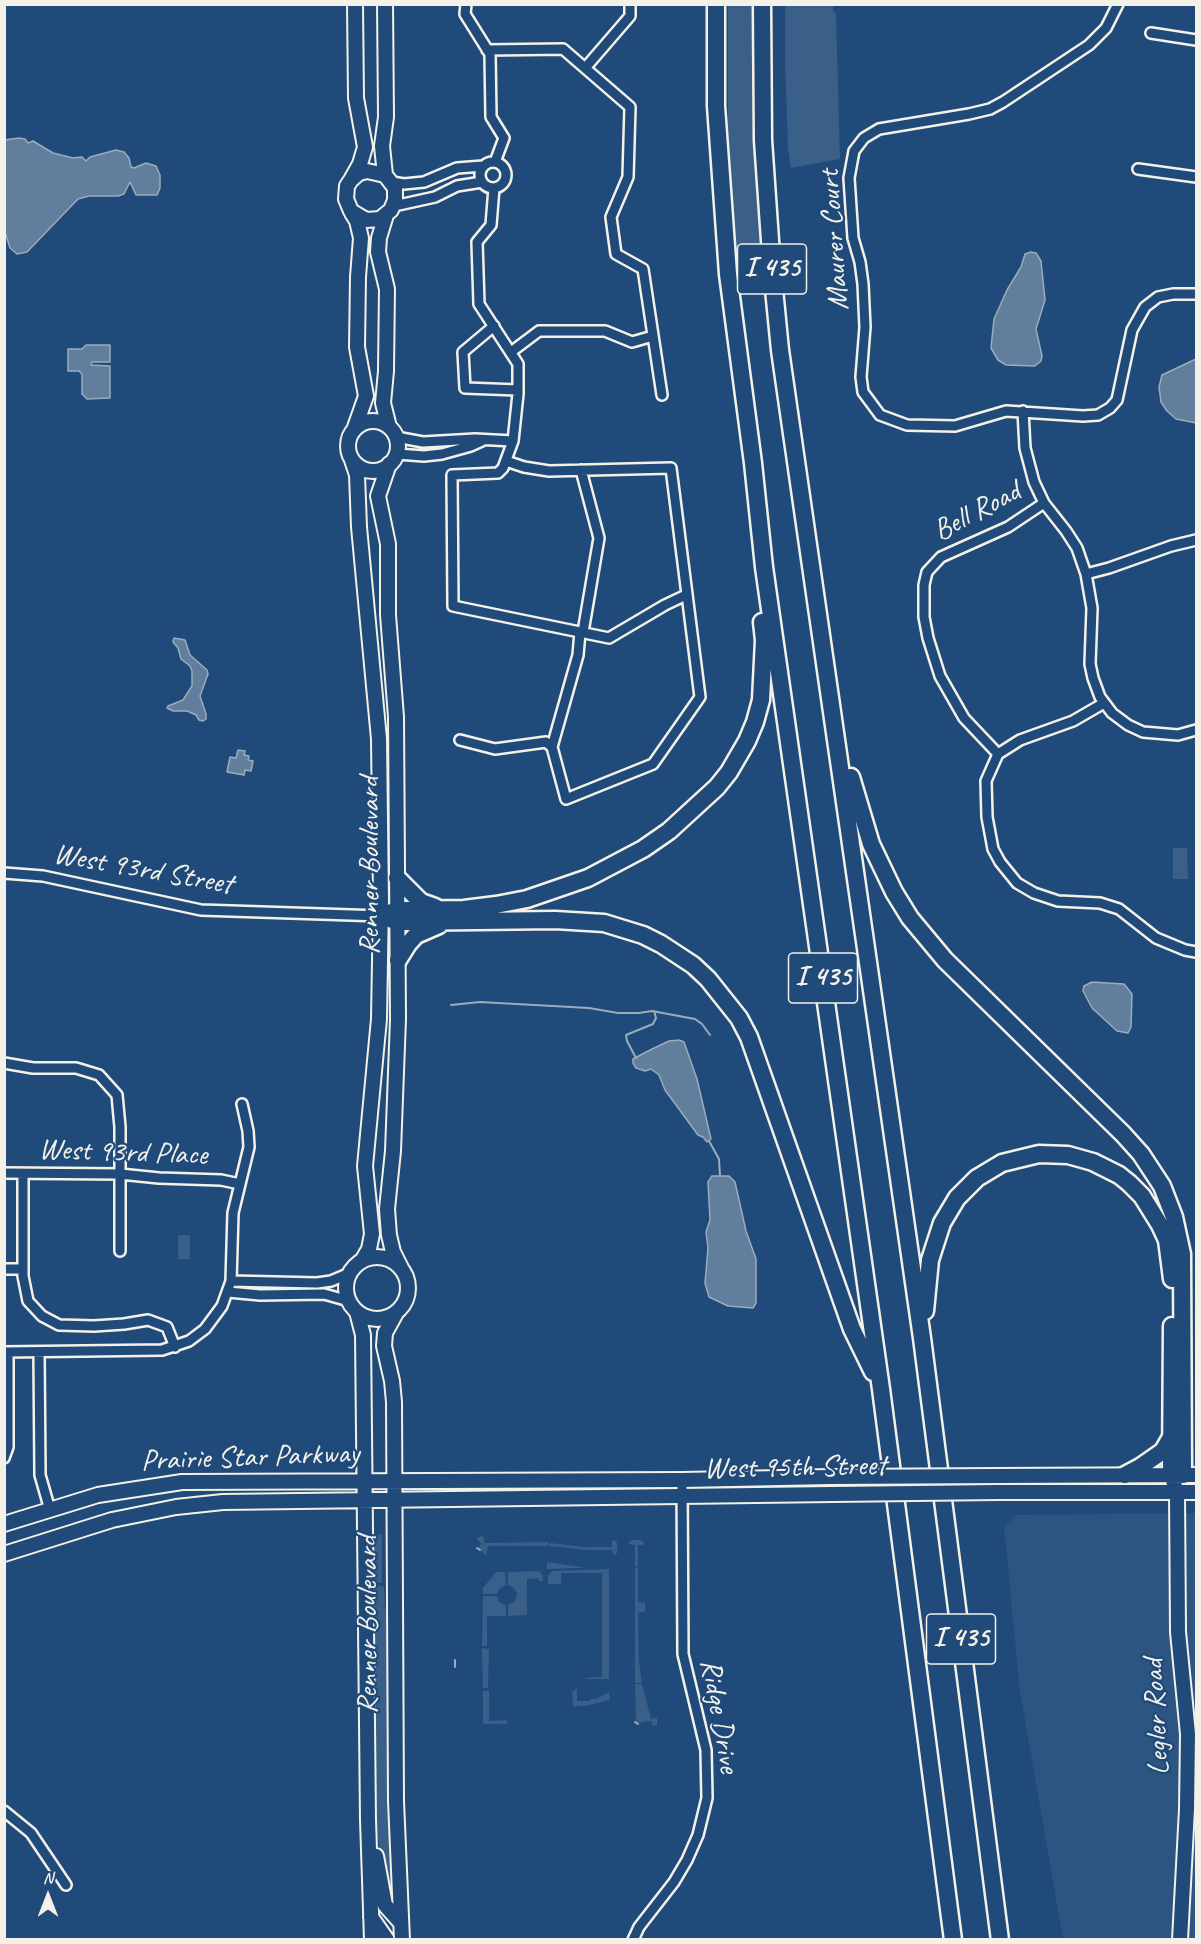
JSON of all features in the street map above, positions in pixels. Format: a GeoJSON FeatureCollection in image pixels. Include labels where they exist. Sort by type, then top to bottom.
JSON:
{"type":"FeatureCollection","features":[{"type":"Feature","properties":{"kind":"highway","name":"I 435"},"geometry":{"type":"LineString","coordinates":[[716,4],[716,105],[725,242],[764,567],[881,1389],[953,1940]]}},
{"type":"Feature","properties":{"kind":"highway","name":"I 435"},"geometry":{"type":"LineString","coordinates":[[762,4],[763,140],[774,290],[806,532],[922,1338],[1000,1940]]}},
{"type":"Feature","properties":{"kind":"highway"},"geometry":{"type":"LineString","coordinates":[[398,960],[416,935],[445,915],[554,891],[588,878],[643,849],[669,831],[705,799],[734,765],[755,722],[761,700],[764,640],[756,576],[764,567]]}},
{"type":"Feature","properties":{"kind":"highway"},"geometry":{"type":"LineString","coordinates":[[835,726],[845,741],[851,779],[871,844],[894,892],[910,918],[945,960],[1123,1134],[1141,1154],[1162,1186],[1174,1217],[1182,1254],[1177,1434],[1163,1451],[1125,1475]]}},
{"type":"Feature","properties":{"kind":"highway"},"geometry":{"type":"LineString","coordinates":[[397,878],[421,902],[445,915]]}},
{"type":"Feature","properties":{"kind":"highway"},"geometry":{"type":"LineString","coordinates":[[381,916],[445,915],[604,923],[661,944],[693,965],[708,979],[739,1018],[749,1037],[852,1329],[881,1389]]}},
{"type":"Feature","properties":{"kind":"highway"},"geometry":{"type":"LineString","coordinates":[[922,1338],[930,1260],[936,1239],[949,1210],[977,1178],[1002,1163],[1027,1156],[1061,1154],[1093,1162],[1119,1174],[1142,1196],[1167,1240],[1172,1279],[1177,1434],[1184,1475]]}},
{"type":"Feature","properties":{"kind":"highway"},"geometry":{"type":"LineString","coordinates":[[1177,1434],[1197,1452]]}},
{"type":"Feature","properties":{"kind":"main road"},"geometry":{"type":"LineString","coordinates":[[356,4],[356,98],[365,147],[360,164],[346,192],[346,199],[357,221],[361,238],[357,347],[366,396],[348,442],[352,460],[358,466],[371,471],[379,470],[393,459],[398,447],[383,403],[386,371],[387,289],[378,252],[379,238],[396,195],[382,154],[386,117],[385,4]]}},
{"type":"Feature","properties":{"kind":"main road"},"geometry":{"type":"LineString","coordinates":[[351,180],[359,173],[367,171],[389,179]]}},
{"type":"Feature","properties":{"kind":"main road"},"geometry":{"type":"LineString","coordinates":[[351,212],[366,220],[380,219],[390,211]]}},
{"type":"Feature","properties":{"kind":"main road"},"geometry":{"type":"LineString","coordinates":[[354,430],[364,422],[379,421],[393,432]]}},
{"type":"Feature","properties":{"kind":"main road","name":"Renner Boulevard"},"geometry":{"type":"LineString","coordinates":[[393,459],[378,496],[388,544],[388,615],[396,717],[399,1019],[393,1151],[387,1209],[393,1252],[401,1268]]}},
{"type":"Feature","properties":{"kind":"main road","name":"Renner Boulevard"},"geometry":{"type":"LineString","coordinates":[[352,460],[357,475],[360,539],[379,739],[381,916],[379,1019],[365,1166],[372,1234],[369,1249],[362,1261]]}},
{"type":"Feature","properties":{"kind":"main road"},"geometry":{"type":"LineString","coordinates":[[375,1257],[389,1259],[401,1268],[407,1281],[408,1295],[396,1313],[382,1319],[375,1319],[353,1307],[346,1288],[350,1273],[362,1261],[375,1257]]}},
{"type":"Feature","properties":{"kind":"main road","name":"Renner Boulevard"},"geometry":{"type":"LineString","coordinates":[[353,1307],[363,1335],[368,1803],[372,1940]]}},
{"type":"Feature","properties":{"kind":"main road","name":"Renner Boulevard"},"geometry":{"type":"LineString","coordinates":[[396,1313],[390,1322],[384,1340],[393,1392],[396,1801],[402,1940]]}},
{"type":"Feature","properties":{"kind":"main road","name":"West 95th Street"},"geometry":{"type":"LineString","coordinates":[[394,1480],[682,1480],[1184,1475]]}},
{"type":"Feature","properties":{"kind":"main road","name":"Legler Road"},"geometry":{"type":"LineString","coordinates":[[1179,1940],[1189,1754],[1178,1632],[1177,1492],[1184,1475]]}},
{"type":"Feature","properties":{"kind":"main road","name":"Prairie Star Parkway"},"geometry":{"type":"LineString","coordinates":[[4,1524],[99,1495],[182,1482],[394,1480]]}},
{"type":"Feature","properties":{"kind":"main road","name":"West 95th Street"},"geometry":{"type":"LineString","coordinates":[[394,1501],[999,1492],[1197,1492]]}},
{"type":"Feature","properties":{"kind":"main road","name":"Prairie Star Parkway"},"geometry":{"type":"LineString","coordinates":[[4,1554],[112,1520],[176,1507],[249,1501],[394,1501]]}},
{"type":"Feature","properties":{"kind":"main road"},"geometry":{"type":"LineString","coordinates":[[368,1803],[385,1905],[401,1923]]}},
{"type":"Feature","properties":{"kind":"main road"},"geometry":{"type":"LineString","coordinates":[[370,1916],[387,1940]]}},
{"type":"Feature","properties":{"kind":"street"},"geometry":{"type":"LineString","coordinates":[[466,4],[465,14],[490,54],[491,117],[504,138],[495,162]]}},
{"type":"Feature","properties":{"kind":"street"},"geometry":{"type":"LineString","coordinates":[[586,67],[630,16],[630,4]]}},
{"type":"Feature","properties":{"kind":"street","name":"Maurer Court"},"geometry":{"type":"LineString","coordinates":[[1118,4],[1106,28],[1089,45],[1003,102],[969,114],[879,129],[864,138],[854,151],[850,164],[849,186],[864,308],[861,377],[863,392],[880,415],[907,425],[955,426],[1006,411],[1083,416],[1105,412],[1120,394],[1132,330],[1145,307],[1158,297],[1173,294],[1197,294]]}},
{"type":"Feature","properties":{"kind":"street"},"geometry":{"type":"LineString","coordinates":[[1151,33],[1197,39]]}},
{"type":"Feature","properties":{"kind":"street"},"geometry":{"type":"LineString","coordinates":[[487,50],[563,49],[630,107],[628,177],[611,217],[616,254],[643,269],[662,396]]}},
{"type":"Feature","properties":{"kind":"street"},"geometry":{"type":"LineString","coordinates":[[389,179],[411,184],[424,182],[457,168],[483,166],[495,162],[502,165],[506,176],[504,183],[494,188],[487,187],[482,182],[480,174],[483,166]]}},
{"type":"Feature","properties":{"kind":"street"},"geometry":{"type":"LineString","coordinates":[[1138,169],[1197,177]]}},
{"type":"Feature","properties":{"kind":"street"},"geometry":{"type":"LineString","coordinates":[[390,211],[435,197],[457,186],[482,182]]}},
{"type":"Feature","properties":{"kind":"street"},"geometry":{"type":"LineString","coordinates":[[494,188],[491,225],[477,242],[479,304],[518,364],[513,441],[503,468],[498,473],[452,475],[453,606],[609,638],[686,595]]}},
{"type":"Feature","properties":{"kind":"street"},"geometry":{"type":"LineString","coordinates":[[494,326],[463,352],[465,388],[518,390]]}},
{"type":"Feature","properties":{"kind":"street"},"geometry":{"type":"LineString","coordinates":[[511,352],[539,331],[605,331],[633,342],[653,336]]}},
{"type":"Feature","properties":{"kind":"street"},"geometry":{"type":"LineString","coordinates":[[1023,411],[1027,459],[1034,482],[1044,503],[1077,548],[1086,574],[1092,608],[1090,664],[1096,687],[1104,703],[1120,719],[1143,732],[1178,735],[1197,730]]}},
{"type":"Feature","properties":{"kind":"street"},"geometry":{"type":"LineString","coordinates":[[393,432],[423,442],[484,439],[513,441]]}},
{"type":"Feature","properties":{"kind":"street"},"geometry":{"type":"LineString","coordinates":[[393,459],[442,454],[471,446],[484,439]]}},
{"type":"Feature","properties":{"kind":"street"},"geometry":{"type":"LineString","coordinates":[[506,461],[549,471],[581,470],[670,468],[700,696],[652,764],[566,799],[552,747],[579,655],[581,632],[599,538],[581,470]]}},
{"type":"Feature","properties":{"kind":"street","name":"Bell Road"},"geometry":{"type":"LineString","coordinates":[[998,753],[964,718],[940,676],[924,617],[924,585],[927,572],[941,557],[1008,527],[1044,503]]}},
{"type":"Feature","properties":{"kind":"street"},"geometry":{"type":"LineString","coordinates":[[1086,574],[1171,546],[1197,540]]}},
{"type":"Feature","properties":{"kind":"street"},"geometry":{"type":"LineString","coordinates":[[1104,703],[1073,721],[1020,740],[998,753],[986,781],[987,817],[993,849],[1017,883],[1034,893],[1057,900],[1100,903],[1119,909],[1156,938],[1185,950],[1197,952]]}},
{"type":"Feature","properties":{"kind":"street"},"geometry":{"type":"LineString","coordinates":[[460,740],[495,749],[546,742],[552,747]]}},
{"type":"Feature","properties":{"kind":"street","name":"West 93rd Street"},"geometry":{"type":"LineString","coordinates":[[4,873],[43,876],[201,910],[381,916]]}},
{"type":"Feature","properties":{"kind":"street"},"geometry":{"type":"LineString","coordinates":[[4,1063],[33,1068],[76,1068],[99,1075],[117,1095],[120,1127],[120,1251]]}},
{"type":"Feature","properties":{"kind":"street"},"geometry":{"type":"LineString","coordinates":[[5,1457],[8,1447],[6,1352],[148,1351],[175,1347],[189,1341],[205,1329],[217,1314],[231,1281],[231,1229],[249,1148],[242,1104]]}},
{"type":"Feature","properties":{"kind":"street","name":"West 93rd Place"},"geometry":{"type":"LineString","coordinates":[[4,1173],[120,1174],[222,1180],[240,1184]]}},
{"type":"Feature","properties":{"kind":"street"},"geometry":{"type":"LineString","coordinates":[[23,1174],[23,1269],[28,1301],[42,1316],[59,1325],[94,1326],[148,1320],[167,1327],[175,1347]]}},
{"type":"Feature","properties":{"kind":"street"},"geometry":{"type":"LineString","coordinates":[[4,1269],[23,1269]]}},
{"type":"Feature","properties":{"kind":"street"},"geometry":{"type":"LineString","coordinates":[[231,1281],[317,1283],[331,1281],[350,1273]]}},
{"type":"Feature","properties":{"kind":"street"},"geometry":{"type":"LineString","coordinates":[[228,1292],[260,1295],[324,1294],[353,1307]]}},
{"type":"Feature","properties":{"kind":"street"},"geometry":{"type":"LineString","coordinates":[[39,1352],[40,1475],[50,1510]]}},
{"type":"Feature","properties":{"kind":"street","name":"Ridge Drive"},"geometry":{"type":"LineString","coordinates":[[633,1940],[639,1927],[674,1882],[687,1860],[701,1827],[707,1798],[706,1750],[686,1675],[683,1654],[682,1480]]}},
{"type":"Feature","properties":{"kind":"street"},"geometry":{"type":"LineString","coordinates":[[4,1811],[31,1833],[66,1885]]}},
{"type":"Feature","properties":{"kind":"shaded area"},"geometry":{"type":"Polygon","coordinates":[[[728,5],[753,5],[754,147],[762,259],[758,266],[750,269],[739,266],[736,257],[728,124],[728,5]]]}},
{"type":"Feature","properties":{"kind":"shaded area"},"geometry":{"type":"Polygon","coordinates":[[[785,5],[833,5],[833,12],[836,13],[840,159],[791,168],[788,148],[785,5]]]}},
{"type":"Feature","properties":{"kind":"shaded area"},"geometry":{"type":"Polygon","coordinates":[[[25,139],[28,143],[33,141],[53,153],[73,158],[82,157],[86,161],[90,157],[116,150],[124,152],[129,158],[131,167],[146,163],[156,166],[160,175],[160,188],[157,195],[136,195],[130,182],[124,194],[118,196],[89,196],[78,199],[27,252],[17,254],[10,248],[5,232],[4,140],[25,139]]]}},
{"type":"Feature","properties":{"kind":"shaded area"},"geometry":{"type":"Polygon","coordinates":[[[1036,253],[1041,261],[1045,300],[1036,329],[1041,361],[1035,366],[1006,365],[998,360],[991,348],[994,319],[1007,290],[1021,267],[1025,254],[1036,253]]]}},
{"type":"Feature","properties":{"kind":"shaded area"},"geometry":{"type":"Polygon","coordinates":[[[86,345],[110,345],[110,362],[92,362],[91,365],[110,366],[110,398],[87,399],[82,394],[82,374],[79,371],[68,371],[68,349],[82,349],[86,345]]]}},
{"type":"Feature","properties":{"kind":"shaded area"},"geometry":{"type":"Polygon","coordinates":[[[1196,359],[1196,423],[1176,419],[1167,411],[1161,402],[1159,387],[1162,375],[1196,359]]]}},
{"type":"Feature","properties":{"kind":"shaded area"},"geometry":{"type":"Polygon","coordinates":[[[174,638],[185,640],[190,655],[207,670],[208,674],[200,696],[206,714],[206,719],[203,721],[187,711],[173,711],[167,708],[183,700],[192,686],[192,671],[190,666],[181,659],[178,648],[173,642],[174,638]]]}},
{"type":"Feature","properties":{"kind":"shaded area"},"geometry":{"type":"Polygon","coordinates":[[[238,750],[245,751],[244,755],[249,756],[248,760],[253,761],[251,771],[245,770],[244,775],[227,772],[230,757],[236,758],[238,750]]]}},
{"type":"Feature","properties":{"kind":"shaded area"},"geometry":{"type":"Polygon","coordinates":[[[1173,848],[1187,848],[1188,879],[1173,879],[1173,848]]]}},
{"type":"Feature","properties":{"kind":"shaded area"},"geometry":{"type":"Polygon","coordinates":[[[1092,982],[1124,984],[1132,994],[1131,1027],[1128,1033],[1117,1031],[1092,1008],[1083,991],[1084,986],[1092,982]]]}},
{"type":"Feature","properties":{"kind":"shaded area"},"geometry":{"type":"Polygon","coordinates":[[[669,1041],[684,1042],[697,1079],[711,1139],[707,1142],[698,1135],[665,1090],[659,1075],[651,1069],[645,1071],[636,1068],[633,1063],[633,1059],[652,1049],[669,1041]]]}},
{"type":"Feature","properties":{"kind":"shaded area"},"geometry":{"type":"Polygon","coordinates":[[[712,1176],[729,1176],[735,1182],[746,1231],[756,1259],[756,1303],[753,1308],[728,1306],[709,1297],[705,1283],[708,1248],[706,1232],[710,1220],[708,1182],[712,1176]]]}},
{"type":"Feature","properties":{"kind":"shaded area"},"geometry":{"type":"Polygon","coordinates":[[[178,1235],[190,1235],[190,1259],[178,1259],[178,1235]]]}},
{"type":"Feature","properties":{"kind":"shaded area"},"geometry":{"type":"Polygon","coordinates":[[[1196,1513],[1196,1939],[1063,1939],[1020,1691],[1004,1527],[1016,1515],[1196,1513]]]}},
{"type":"Feature","properties":{"kind":"shaded area"},"geometry":{"type":"Polygon","coordinates":[[[372,1534],[382,1534],[382,1583],[372,1583],[372,1534]]]}},
{"type":"Feature","properties":{"kind":"shaded area"},"geometry":{"type":"Polygon","coordinates":[[[484,1537],[484,1543],[548,1542],[548,1546],[488,1546],[486,1555],[478,1548],[481,1543],[476,1539],[484,1537]]]}},
{"type":"Feature","properties":{"kind":"shaded area"},"geometry":{"type":"Polygon","coordinates":[[[615,1540],[617,1553],[614,1556],[612,1550],[549,1546],[550,1543],[612,1547],[612,1541],[615,1540]]]}},
{"type":"Feature","properties":{"kind":"shaded area"},"geometry":{"type":"Polygon","coordinates":[[[631,1540],[644,1542],[643,1545],[638,1545],[638,1566],[635,1566],[635,1545],[628,1544],[631,1540]]]}},
{"type":"Feature","properties":{"kind":"shaded area"},"geometry":{"type":"Polygon","coordinates":[[[547,1562],[582,1567],[582,1568],[547,1569],[547,1562]]]}},
{"type":"Feature","properties":{"kind":"shaded area"},"geometry":{"type":"Polygon","coordinates":[[[638,1567],[638,1602],[645,1603],[645,1611],[638,1613],[642,1683],[635,1683],[635,1568],[638,1567]]]}},
{"type":"Feature","properties":{"kind":"shaded area"},"geometry":{"type":"Polygon","coordinates":[[[609,1569],[609,1679],[585,1679],[602,1677],[602,1573],[561,1573],[561,1584],[548,1584],[548,1576],[552,1571],[609,1569]]]}},
{"type":"Feature","properties":{"kind":"shaded area"},"geometry":{"type":"Polygon","coordinates":[[[539,1571],[543,1576],[543,1581],[539,1581],[538,1578],[527,1579],[527,1615],[508,1616],[508,1605],[515,1601],[517,1594],[514,1588],[508,1585],[508,1572],[539,1571]]]}},
{"type":"Feature","properties":{"kind":"shaded area"},"geometry":{"type":"Polygon","coordinates":[[[496,1572],[505,1572],[506,1585],[500,1588],[497,1594],[483,1594],[483,1588],[496,1572]]]}},
{"type":"Feature","properties":{"kind":"shaded area"},"geometry":{"type":"Polygon","coordinates":[[[370,1586],[384,1586],[389,1632],[393,1899],[388,1899],[373,1808],[370,1586]]]}},
{"type":"Feature","properties":{"kind":"shaded area"},"geometry":{"type":"Polygon","coordinates":[[[483,1596],[497,1596],[499,1602],[506,1605],[506,1616],[487,1616],[487,1646],[482,1646],[483,1596]]]}},
{"type":"Feature","properties":{"kind":"shaded area"},"geometry":{"type":"Polygon","coordinates":[[[482,1648],[489,1649],[488,1688],[483,1688],[482,1648]]]}},
{"type":"Feature","properties":{"kind":"shaded area"},"geometry":{"type":"Polygon","coordinates":[[[635,1684],[642,1684],[651,1719],[657,1718],[657,1725],[653,1726],[651,1721],[636,1722],[635,1684]]]}},
{"type":"Feature","properties":{"kind":"shaded area"},"geometry":{"type":"Polygon","coordinates":[[[577,1689],[577,1701],[590,1701],[590,1699],[596,1699],[609,1692],[610,1700],[585,1706],[573,1706],[572,1693],[577,1689]]]}},
{"type":"Feature","properties":{"kind":"shaded area"},"geometry":{"type":"Polygon","coordinates":[[[483,1691],[489,1691],[489,1721],[507,1720],[507,1724],[483,1724],[483,1691]]]}},
{"type":"Feature","properties":{"kind":"waterway"},"geometry":{"type":"LineString","coordinates":[[451,1005],[480,1002],[589,1008],[618,1013],[652,1011],[695,1019],[710,1035]]}},
{"type":"Feature","properties":{"kind":"waterway"},"geometry":{"type":"LineString","coordinates":[[636,1058],[626,1035],[653,1024],[656,1018],[654,1011]]}},
{"type":"Feature","properties":{"kind":"waterway"},"geometry":{"type":"LineString","coordinates":[[709,1141],[719,1159],[720,1176]]}},
{"type":"Feature","properties":{"kind":"waterway"},"geometry":{"type":"LineString","coordinates":[[455,1660],[455,1667]]}}]}
